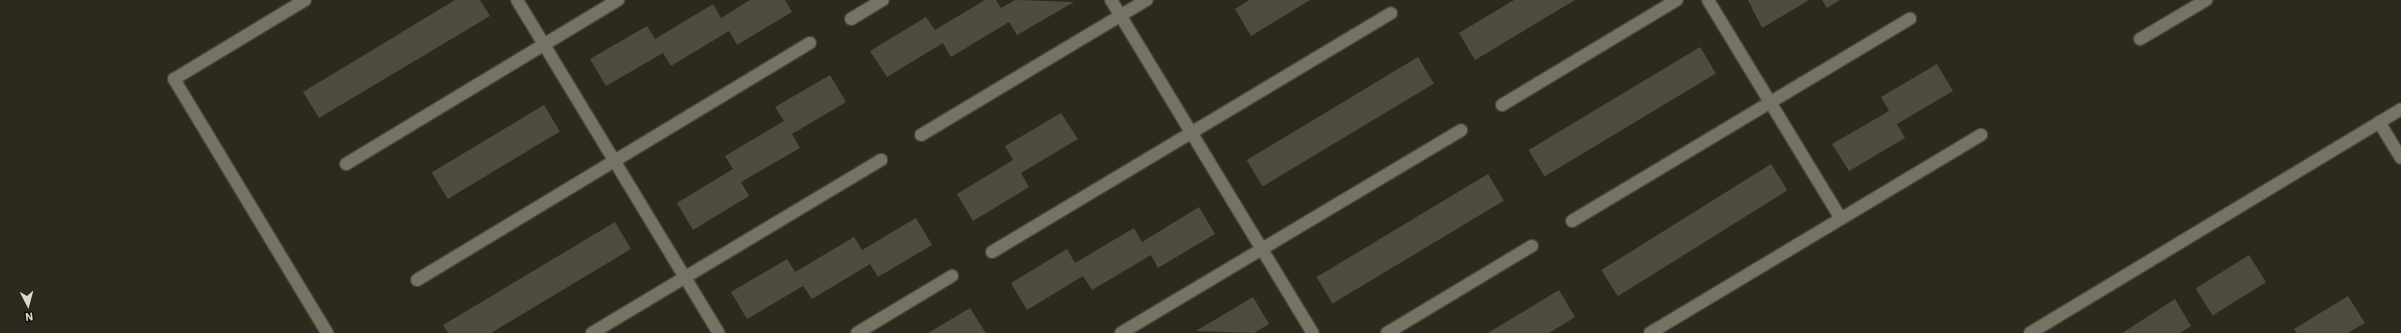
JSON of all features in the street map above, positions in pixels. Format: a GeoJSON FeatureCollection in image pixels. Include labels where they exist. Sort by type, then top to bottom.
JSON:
{"type":"FeatureCollection","features":[{"type":"Feature","properties":{"kind":"lane"},"geometry":{"type":"LineString","coordinates":[[305,0],[174,79],[328,333]]}},
{"type":"Feature","properties":{"kind":"lane"},"geometry":{"type":"LineString","coordinates":[[517,0],[719,333]]}},
{"type":"Feature","properties":{"kind":"lane"},"geometry":{"type":"LineString","coordinates":[[346,164],[618,0]]}},
{"type":"Feature","properties":{"kind":"lane"},"geometry":{"type":"LineString","coordinates":[[851,19],[883,0]]}},
{"type":"Feature","properties":{"kind":"lane"},"geometry":{"type":"LineString","coordinates":[[1111,0],[1313,333]]}},
{"type":"Feature","properties":{"kind":"lane"},"geometry":{"type":"LineString","coordinates":[[921,135],[1147,0]]}},
{"type":"Feature","properties":{"kind":"lane"},"geometry":{"type":"LineString","coordinates":[[1502,105],[1677,0]]}},
{"type":"Feature","properties":{"kind":"lane"},"geometry":{"type":"LineString","coordinates":[[1708,0],[1841,219]]}},
{"type":"Feature","properties":{"kind":"lane"},"geometry":{"type":"LineString","coordinates":[[2140,39],[2206,0]]}},
{"type":"Feature","properties":{"kind":"lane"},"geometry":{"type":"LineString","coordinates":[[992,252],[1391,13]]}},
{"type":"Feature","properties":{"kind":"lane"},"geometry":{"type":"LineString","coordinates":[[1572,222],[1910,19]]}},
{"type":"Feature","properties":{"kind":"lane"},"geometry":{"type":"LineString","coordinates":[[416,280],[810,43]]}},
{"type":"Feature","properties":{"kind":"lane"},"geometry":{"type":"LineString","coordinates":[[2030,333],[2401,109]]}},
{"type":"Feature","properties":{"kind":"lane"},"geometry":{"type":"LineString","coordinates":[[2379,122],[2401,158]]}},
{"type":"Feature","properties":{"kind":"lane"},"geometry":{"type":"LineString","coordinates":[[1121,333],[1461,130]]}},
{"type":"Feature","properties":{"kind":"lane"},"geometry":{"type":"LineString","coordinates":[[1650,333],[1981,135]]}},
{"type":"Feature","properties":{"kind":"lane"},"geometry":{"type":"LineString","coordinates":[[592,333],[881,160]]}},
{"type":"Feature","properties":{"kind":"lane"},"geometry":{"type":"LineString","coordinates":[[1386,333],[1532,246]]}},
{"type":"Feature","properties":{"kind":"lane"},"geometry":{"type":"LineString","coordinates":[[857,333],[952,276]]}},
{"type":"Feature","properties":{"kind":"building"},"geometry":{"type":"Polygon","coordinates":[[[455,0],[480,0],[490,16],[319,118],[303,92],[455,0]]]}},
{"type":"Feature","properties":{"kind":"building"},"geometry":{"type":"Polygon","coordinates":[[[750,0],[785,0],[792,12],[737,45],[729,31],[671,66],[663,53],[606,86],[590,59],[647,26],[655,39],[713,4],[721,18],[750,0]]]}},
{"type":"Feature","properties":{"kind":"building"},"geometry":{"type":"Polygon","coordinates":[[[985,0],[996,0],[1001,8],[1015,0],[1074,2],[1017,35],[1009,22],[951,57],[943,43],[887,77],[870,51],[926,17],[935,30],[985,0]]]}},
{"type":"Feature","properties":{"kind":"building"},"geometry":{"type":"Polygon","coordinates":[[[1249,0],[1310,0],[1251,36],[1235,9],[1249,0]]]}},
{"type":"Feature","properties":{"kind":"building"},"geometry":{"type":"Polygon","coordinates":[[[1514,0],[1575,0],[1475,60],[1459,33],[1514,0]]]}},
{"type":"Feature","properties":{"kind":"building"},"geometry":{"type":"Polygon","coordinates":[[[1748,0],[1809,0],[1762,28],[1748,0]]]}},
{"type":"Feature","properties":{"kind":"building"},"geometry":{"type":"Polygon","coordinates":[[[1822,0],[1840,0],[1827,8],[1822,0]]]}},
{"type":"Feature","properties":{"kind":"building"},"geometry":{"type":"Polygon","coordinates":[[[1700,47],[1716,74],[1545,177],[1529,150],[1700,47]]]}},
{"type":"Feature","properties":{"kind":"building"},"geometry":{"type":"Polygon","coordinates":[[[1418,57],[1434,84],[1263,187],[1247,160],[1418,57]]]}},
{"type":"Feature","properties":{"kind":"building"},"geometry":{"type":"Polygon","coordinates":[[[1937,64],[1953,91],[1897,124],[1905,138],[1849,171],[1832,144],[1889,111],[1881,97],[1937,64]]]}},
{"type":"Feature","properties":{"kind":"building"},"geometry":{"type":"Polygon","coordinates":[[[830,75],[846,102],[792,134],[800,148],[741,182],[749,196],[693,230],[677,203],[733,169],[725,156],[784,121],[775,107],[830,75]]]}},
{"type":"Feature","properties":{"kind":"building"},"geometry":{"type":"Polygon","coordinates":[[[544,105],[560,132],[448,199],[432,172],[544,105]]]}},
{"type":"Feature","properties":{"kind":"building"},"geometry":{"type":"Polygon","coordinates":[[[1061,113],[1078,139],[1021,173],[1029,187],[973,221],[957,194],[1013,160],[1005,146],[1061,113]]]}},
{"type":"Feature","properties":{"kind":"building"},"geometry":{"type":"Polygon","coordinates":[[[1771,164],[1787,190],[1618,296],[1601,270],[1771,164]]]}},
{"type":"Feature","properties":{"kind":"building"},"geometry":{"type":"Polygon","coordinates":[[[1488,174],[1504,201],[1333,304],[1317,277],[1488,174]]]}},
{"type":"Feature","properties":{"kind":"building"},"geometry":{"type":"Polygon","coordinates":[[[1199,207],[1215,234],[1158,268],[1151,255],[1092,290],[1083,276],[1027,310],[1011,283],[1067,249],[1075,263],[1134,228],[1142,242],[1199,207]]]}},
{"type":"Feature","properties":{"kind":"building"},"geometry":{"type":"Polygon","coordinates":[[[916,218],[932,245],[878,277],[870,264],[812,299],[803,286],[747,319],[731,292],[787,259],[795,272],[854,237],[862,250],[916,218]]]}},
{"type":"Feature","properties":{"kind":"building"},"geometry":{"type":"Polygon","coordinates":[[[615,222],[631,249],[491,333],[448,333],[443,325],[615,222]]]}},
{"type":"Feature","properties":{"kind":"building"},"geometry":{"type":"Polygon","coordinates":[[[2249,255],[2266,282],[2213,316],[2196,288],[2249,255]]]}},
{"type":"Feature","properties":{"kind":"building"},"geometry":{"type":"Polygon","coordinates":[[[1559,290],[1575,317],[1549,333],[1488,333],[1559,290]]]}},
{"type":"Feature","properties":{"kind":"building"},"geometry":{"type":"Polygon","coordinates":[[[2348,296],[2365,323],[2348,333],[2297,333],[2294,329],[2348,296]]]}},
{"type":"Feature","properties":{"kind":"building"},"geometry":{"type":"Polygon","coordinates":[[[1253,297],[1269,324],[1254,333],[1196,331],[1253,297]]]}},
{"type":"Feature","properties":{"kind":"building"},"geometry":{"type":"Polygon","coordinates":[[[2175,299],[2191,326],[2180,333],[2122,333],[2175,299]]]}},
{"type":"Feature","properties":{"kind":"building"},"geometry":{"type":"Polygon","coordinates":[[[970,308],[986,333],[928,333],[970,308]]]}}]}
